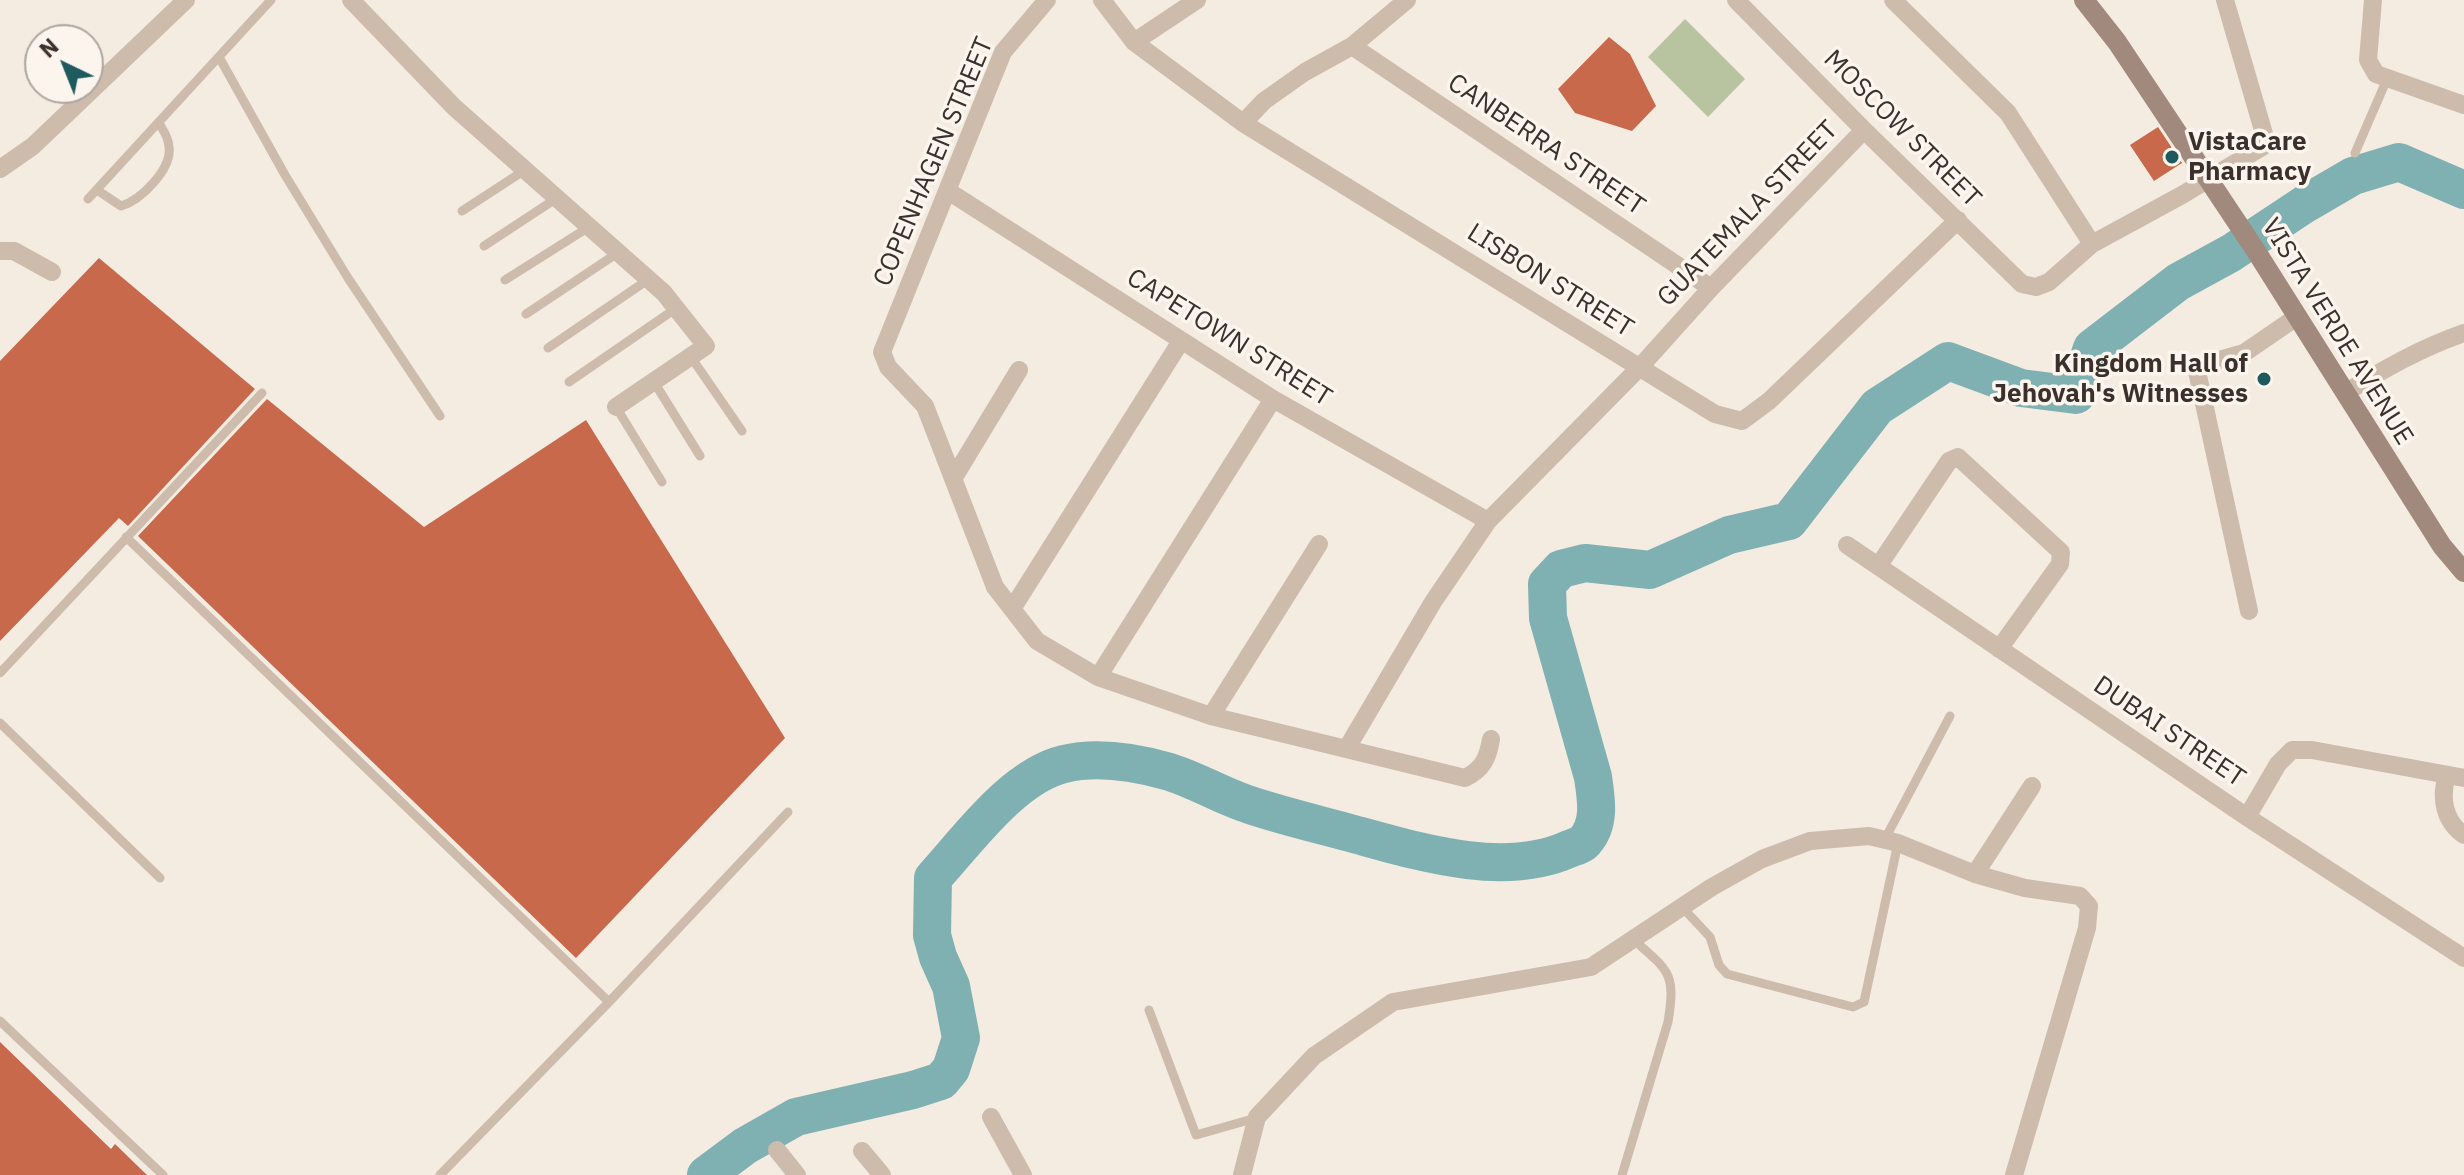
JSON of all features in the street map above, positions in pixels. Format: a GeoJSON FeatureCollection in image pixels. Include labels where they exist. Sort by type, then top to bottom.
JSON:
{"type":"FeatureCollection","features":[{"type":"Feature","properties":{"kind":"street"},"geometry":{"type":"LineString","coordinates":[[0,169],[33,146],[186,0]]}},
{"type":"Feature","properties":{"kind":"street"},"geometry":{"type":"LineString","coordinates":[[351,0],[454,107],[678,307],[706,346],[616,407]]}},
{"type":"Feature","properties":{"kind":"street","name":"COPENHAGEN STREET"},"geometry":{"type":"LineString","coordinates":[[953,479],[925,406],[888,367],[882,352],[1003,52],[1047,0]]}},
{"type":"Feature","properties":{"kind":"street","name":"LISBON STREET"},"geometry":{"type":"LineString","coordinates":[[1102,0],[1134,42],[1243,123],[1715,414],[1742,421],[1769,401],[1958,220]]}},
{"type":"Feature","properties":{"kind":"street"},"geometry":{"type":"LineString","coordinates":[[1134,42],[1197,0]]}},
{"type":"Feature","properties":{"kind":"street"},"geometry":{"type":"LineString","coordinates":[[1243,123],[1264,101],[1294,79],[1352,46],[1407,0]]}},
{"type":"Feature","properties":{"kind":"street","name":"MOSCOW STREET"},"geometry":{"type":"LineString","coordinates":[[1736,0],[2022,284],[2036,287],[2049,282],[2092,244]]}},
{"type":"Feature","properties":{"kind":"street"},"geometry":{"type":"LineString","coordinates":[[1893,0],[2008,113],[2092,244],[2267,144],[2225,0]]}},
{"type":"Feature","properties":{"kind":"street","name":"VISTA VERDE AVENUE"},"geometry":{"type":"LineString","coordinates":[[2084,0],[2117,42],[2256,251],[2442,546],[2464,572]]}},
{"type":"Feature","properties":{"kind":"street"},"geometry":{"type":"LineString","coordinates":[[2373,0],[2368,60],[2371,68],[2385,78],[2464,105]]}},
{"type":"Feature","properties":{"kind":"street","name":"CANBERRA STREET"},"geometry":{"type":"LineString","coordinates":[[1352,46],[1711,288]]}},
{"type":"Feature","properties":{"kind":"street","name":"GUATEMALA STREET"},"geometry":{"type":"LineString","coordinates":[[1347,748],[1433,602],[1488,521],[1640,367],[1711,288],[1864,130]]}},
{"type":"Feature","properties":{"kind":"street","name":"CAPETOWN STREET"},"geometry":{"type":"LineString","coordinates":[[948,191],[1273,399],[1488,521]]}},
{"type":"Feature","properties":{"kind":"street"},"geometry":{"type":"LineString","coordinates":[[0,251],[14,251],[52,272]]}},
{"type":"Feature","properties":{"kind":"street"},"geometry":{"type":"LineString","coordinates":[[2249,611],[2197,371],[2202,365],[2244,353],[2298,316]]}},
{"type":"Feature","properties":{"kind":"street"},"geometry":{"type":"LineString","coordinates":[[2345,393],[2416,352],[2464,333]]}},
{"type":"Feature","properties":{"kind":"street"},"geometry":{"type":"LineString","coordinates":[[1012,609],[1181,341]]}},
{"type":"Feature","properties":{"kind":"street"},"geometry":{"type":"LineString","coordinates":[[1019,370],[953,479],[995,587],[1037,641],[1098,677],[1211,716],[1465,778],[1484,765],[1491,739]]}},
{"type":"Feature","properties":{"kind":"street"},"geometry":{"type":"LineString","coordinates":[[1098,677],[1273,399]]}},
{"type":"Feature","properties":{"kind":"street"},"geometry":{"type":"LineString","coordinates":[[1879,565],[1949,461],[1958,457],[2061,552],[2060,564],[1999,649]]}},
{"type":"Feature","properties":{"kind":"street"},"geometry":{"type":"LineString","coordinates":[[1211,716],[1319,544]]}},
{"type":"Feature","properties":{"kind":"street","name":"DUBAI STREET"},"geometry":{"type":"LineString","coordinates":[[1847,545],[2247,817],[2464,958]]}},
{"type":"Feature","properties":{"kind":"street"},"geometry":{"type":"LineString","coordinates":[[2247,817],[2278,764],[2292,750],[2312,750],[2455,776]]}},
{"type":"Feature","properties":{"kind":"street"},"geometry":{"type":"LineString","coordinates":[[2455,776],[2442,790],[2445,810],[2453,827],[2464,835]]}},
{"type":"Feature","properties":{"kind":"street"},"geometry":{"type":"LineString","coordinates":[[1975,874],[2032,786]]}},
{"type":"Feature","properties":{"kind":"street"},"geometry":{"type":"LineString","coordinates":[[1242,1175],[1257,1117],[1314,1056],[1393,1002],[1591,967],[1712,887],[1762,859],[1810,841],[1869,836],[1891,841],[1975,874],[2025,888],[2080,896],[2089,906],[2087,928],[2014,1175]]}},
{"type":"Feature","properties":{"kind":"street"},"geometry":{"type":"LineString","coordinates":[[991,1117],[1023,1175]]}},
{"type":"Feature","properties":{"kind":"street"},"geometry":{"type":"LineString","coordinates":[[777,1150],[797,1175]]}},
{"type":"Feature","properties":{"kind":"street"},"geometry":{"type":"LineString","coordinates":[[862,1151],[882,1175]]}},
{"type":"Feature","properties":{"kind":"lane"},"geometry":{"type":"LineString","coordinates":[[88,199],[271,0]]}},
{"type":"Feature","properties":{"kind":"lane"},"geometry":{"type":"LineString","coordinates":[[219,57],[285,175],[348,278],[440,416]]}},
{"type":"Feature","properties":{"kind":"lane"},"geometry":{"type":"LineString","coordinates":[[2355,153],[2385,78]]}},
{"type":"Feature","properties":{"kind":"lane"},"geometry":{"type":"LineString","coordinates":[[97,190],[121,206],[130,204],[154,180],[168,161],[170,151],[159,123]]}},
{"type":"Feature","properties":{"kind":"lane"},"geometry":{"type":"LineString","coordinates":[[462,211],[525,170]]}},
{"type":"Feature","properties":{"kind":"lane"},"geometry":{"type":"LineString","coordinates":[[484,246],[557,198]]}},
{"type":"Feature","properties":{"kind":"lane"},"geometry":{"type":"LineString","coordinates":[[505,280],[589,227]]}},
{"type":"Feature","properties":{"kind":"lane"},"geometry":{"type":"LineString","coordinates":[[526,314],[619,252]]}},
{"type":"Feature","properties":{"kind":"lane"},"geometry":{"type":"LineString","coordinates":[[548,348],[649,279]]}},
{"type":"Feature","properties":{"kind":"lane"},"geometry":{"type":"LineString","coordinates":[[569,382],[678,307]]}},
{"type":"Feature","properties":{"kind":"lane"},"geometry":{"type":"LineString","coordinates":[[691,357],[742,431]]}},
{"type":"Feature","properties":{"kind":"lane"},"geometry":{"type":"LineString","coordinates":[[654,382],[700,456]]}},
{"type":"Feature","properties":{"kind":"lane"},"geometry":{"type":"LineString","coordinates":[[0,673],[262,393]]}},
{"type":"Feature","properties":{"kind":"lane"},"geometry":{"type":"LineString","coordinates":[[616,407],[662,482]]}},
{"type":"Feature","properties":{"kind":"lane"},"geometry":{"type":"LineString","coordinates":[[126,537],[609,1002]]}},
{"type":"Feature","properties":{"kind":"lane"},"geometry":{"type":"LineString","coordinates":[[1682,907],[1710,937],[1719,965],[1727,974],[1853,1007],[1864,1002],[1891,841],[1950,716]]}},
{"type":"Feature","properties":{"kind":"lane"},"geometry":{"type":"LineString","coordinates":[[0,723],[160,878]]}},
{"type":"Feature","properties":{"kind":"lane"},"geometry":{"type":"LineString","coordinates":[[440,1175],[788,812]]}},
{"type":"Feature","properties":{"kind":"lane"},"geometry":{"type":"LineString","coordinates":[[1622,1175],[1668,1022],[1671,999],[1671,978],[1658,961],[1634,940]]}},
{"type":"Feature","properties":{"kind":"lane"},"geometry":{"type":"LineString","coordinates":[[1149,1010],[1196,1135],[1257,1117]]}},
{"type":"Feature","properties":{"kind":"lane"},"geometry":{"type":"LineString","coordinates":[[0,1021],[163,1175]]}},
{"type":"Feature","properties":{"kind":"green space"},"geometry":{"type":"Polygon","coordinates":[[[1685,19],[1745,79],[1708,117],[1648,57],[1685,19]]]}},
{"type":"Feature","properties":{"kind":"building"},"geometry":{"type":"Polygon","coordinates":[[[1609,37],[1630,54],[1656,106],[1632,131],[1575,113],[1558,89],[1609,37]]]}},
{"type":"Feature","properties":{"kind":"building"},"geometry":{"type":"Polygon","coordinates":[[[2158,127],[2182,163],[2154,181],[2130,145],[2158,127]]]}},
{"type":"Feature","properties":{"kind":"building"},"geometry":{"type":"Polygon","coordinates":[[[99,258],[255,389],[128,526],[119,518],[0,641],[0,361],[99,258]]]}},
{"type":"Feature","properties":{"kind":"building"},"geometry":{"type":"Polygon","coordinates":[[[267,399],[424,527],[586,420],[785,738],[576,958],[138,536],[267,399]]]}},
{"type":"Feature","properties":{"kind":"building"},"geometry":{"type":"Polygon","coordinates":[[[0,1042],[111,1149],[115,1144],[147,1175],[0,1175],[0,1042]]]}},
{"type":"Feature","properties":{"kind":"waterway"},"geometry":{"type":"LineString","coordinates":[[706,1175],[745,1146],[796,1117],[941,1081],[951,1069],[961,1038],[951,986],[932,935],[933,878],[992,812],[1045,771],[1089,760],[1141,765],[1177,774],[1275,813],[1460,859],[1516,862],[1543,858],[1578,846],[1590,834],[1596,802],[1593,777],[1548,618],[1547,584],[1561,569],[1585,563],[1650,570],[1729,535],[1789,521],[1877,407],[1948,361],[2021,388],[2076,395],[2092,348],[2178,282],[2231,253],[2353,176],[2399,162],[2464,190]]}},
{"type":"Feature","properties":{"kind":"place","name":"VistaCare Pharmacy"},"geometry":{"type":"Point","coordinates":[2172,157]}},
{"type":"Feature","properties":{"kind":"place","name":"Kingdom Hall of Jehovah's Witnesses"},"geometry":{"type":"Point","coordinates":[2264,379]}}]}
